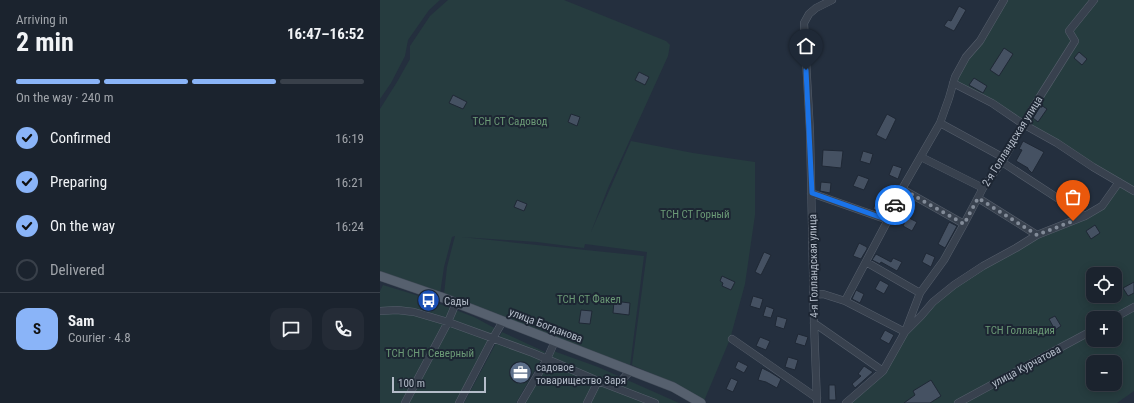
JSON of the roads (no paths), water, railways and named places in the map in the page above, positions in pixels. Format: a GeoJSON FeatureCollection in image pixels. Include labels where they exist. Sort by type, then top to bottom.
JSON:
{"type":"FeatureCollection","features":[{"type":"Feature","properties":{"kind":"main road","name":"улица Богданова"},"geometry":{"type":"LineString","coordinates":[[380,276],[456,302],[631,370],[673,387],[701,403]]}},
{"type":"Feature","properties":{"kind":"street","name":"4-я Голландская улица"},"geometry":{"type":"LineString","coordinates":[[817,401],[810,132],[804,23],[809,14],[816,8],[832,0]]}},
{"type":"Feature","properties":{"kind":"street"},"geometry":{"type":"LineString","coordinates":[[845,301],[888,220],[902,189],[940,123],[955,77],[966,58],[980,41],[1004,0]]}},
{"type":"Feature","properties":{"kind":"street","name":"2-я Голландская улица"},"geometry":{"type":"LineString","coordinates":[[846,403],[883,371],[905,332],[920,293],[944,260],[983,188],[1003,160],[1023,124],[1075,41],[1069,31],[1094,0]]}},
{"type":"Feature","properties":{"kind":"street"},"geometry":{"type":"LineString","coordinates":[[953,83],[992,103],[1023,124],[1057,143],[1134,192]]}},
{"type":"Feature","properties":{"kind":"street"},"geometry":{"type":"LineString","coordinates":[[940,123],[1003,160],[1085,216]]}},
{"type":"Feature","properties":{"kind":"street"},"geometry":{"type":"LineString","coordinates":[[921,157],[983,188]]}},
{"type":"Feature","properties":{"kind":"street"},"geometry":{"type":"LineString","coordinates":[[814,295],[823,294],[845,301],[905,332],[933,302],[983,266],[1037,235],[1085,216],[1102,206],[1119,182]]}},
{"type":"Feature","properties":{"kind":"street"},"geometry":{"type":"LineString","coordinates":[[902,189],[964,224]]}},
{"type":"Feature","properties":{"kind":"street"},"geometry":{"type":"LineString","coordinates":[[812,193],[888,220]]}},
{"type":"Feature","properties":{"kind":"street"},"geometry":{"type":"LineString","coordinates":[[978,198],[1037,235]]}},
{"type":"Feature","properties":{"kind":"street"},"geometry":{"type":"LineString","coordinates":[[866,262],[920,293]]}},
{"type":"Feature","properties":{"kind":"street"},"geometry":{"type":"LineString","coordinates":[[405,403],[448,322],[456,302]]}},
{"type":"Feature","properties":{"kind":"street"},"geometry":{"type":"LineString","coordinates":[[1122,314],[1134,307]]}},
{"type":"Feature","properties":{"kind":"street"},"geometry":{"type":"LineString","coordinates":[[380,311],[397,310],[414,312],[448,322],[547,359],[655,403]]}},
{"type":"Feature","properties":{"kind":"street"},"geometry":{"type":"LineString","coordinates":[[459,403],[492,338],[503,321]]}},
{"type":"Feature","properties":{"kind":"street"},"geometry":{"type":"LineString","coordinates":[[814,323],[883,371]]}},
{"type":"Feature","properties":{"kind":"street","name":"улица Курчатова"},"geometry":{"type":"LineString","coordinates":[[958,403],[1086,334]]}},
{"type":"Feature","properties":{"kind":"street"},"geometry":{"type":"LineString","coordinates":[[732,339],[817,401]]}},
{"type":"Feature","properties":{"kind":"street"},"geometry":{"type":"LineString","coordinates":[[521,403],[547,359],[555,341]]}},
{"type":"Feature","properties":{"kind":"street"},"geometry":{"type":"LineString","coordinates":[[598,381],[617,384],[631,370]]}},
{"type":"Feature","properties":{"kind":"street"},"geometry":{"type":"LineString","coordinates":[[587,403],[598,381]]}},
{"type":"Feature","properties":{"kind":"place","name":"Сады"},"geometry":{"type":"Point","coordinates":[429,301]}},
{"type":"Feature","properties":{"kind":"place","name":"садовое товарищество Заря"},"geometry":{"type":"Point","coordinates":[520,373]}},
{"type":"Feature","properties":{"kind":"park label","name":"ТСН СТ Садовод"},"geometry":{"type":"Point","coordinates":[510,121]}},
{"type":"Feature","properties":{"kind":"park label","name":"ТСН СТ Горный"},"geometry":{"type":"Point","coordinates":[695,214]}},
{"type":"Feature","properties":{"kind":"park label","name":"ТСН СТ Факел"},"geometry":{"type":"Point","coordinates":[589,299]}},
{"type":"Feature","properties":{"kind":"park label","name":"ТСН Голландия"},"geometry":{"type":"Point","coordinates":[1020,330]}},
{"type":"Feature","properties":{"kind":"park label","name":"ТСН СНТ Северный"},"geometry":{"type":"Point","coordinates":[430,353]}}]}
